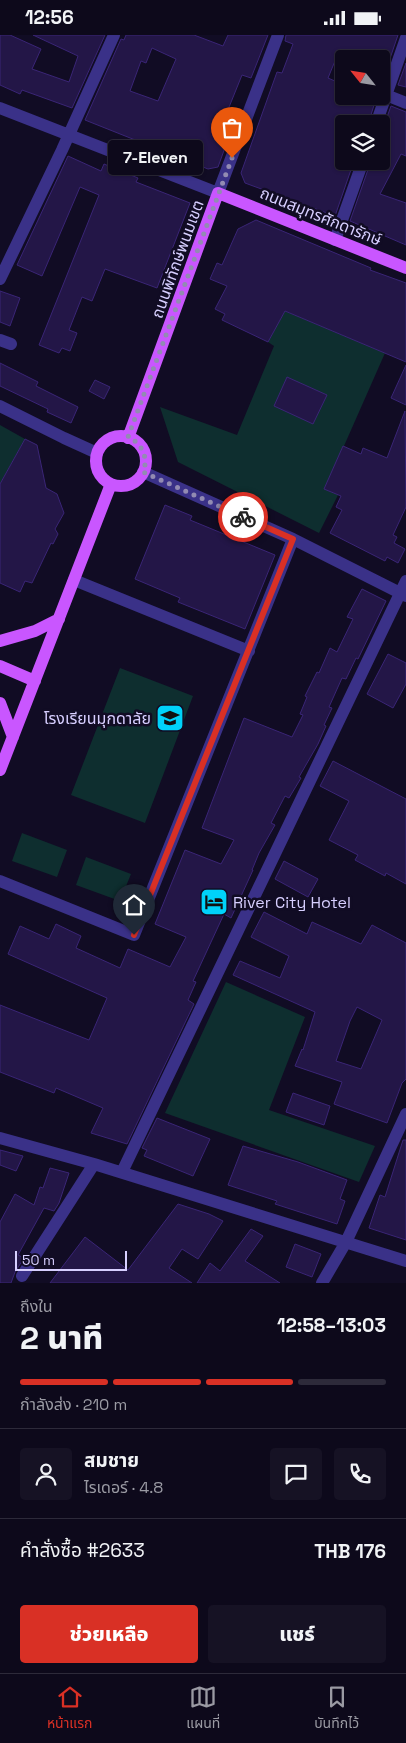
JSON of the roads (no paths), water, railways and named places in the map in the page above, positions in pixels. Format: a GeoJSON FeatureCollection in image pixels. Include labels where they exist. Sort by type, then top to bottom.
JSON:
{"type":"FeatureCollection","features":[{"type":"Feature","properties":{"kind":"main road","name":"ถนนสมุทรศักดารักษ์"},"geometry":{"type":"LineString","coordinates":[[218,193],[406,268]]}},
{"type":"Feature","properties":{"kind":"main road","name":"ถนนพิทักษ์พนมเขต"},"geometry":{"type":"LineString","coordinates":[[128,437],[218,193]]}},
{"type":"Feature","properties":{"kind":"main road"},"geometry":{"type":"LineString","coordinates":[[128,437],[140,445],[146,462],[143,472],[134,483],[126,486],[111,484],[100,476],[97,469],[97,453],[105,442],[112,438],[128,437]]}},
{"type":"Feature","properties":{"kind":"main road"},"geometry":{"type":"LineString","coordinates":[[0,770],[111,484]]}},
{"type":"Feature","properties":{"kind":"main road"},"geometry":{"type":"LineString","coordinates":[[0,641],[35,631],[59,619]]}},
{"type":"Feature","properties":{"kind":"main road"},"geometry":{"type":"LineString","coordinates":[[0,666],[36,681]]}},
{"type":"Feature","properties":{"kind":"main road"},"geometry":{"type":"LineString","coordinates":[[0,703],[13,737]]}},
{"type":"Feature","properties":{"kind":"street"},"geometry":{"type":"LineString","coordinates":[[0,279],[114,35]]}},
{"type":"Feature","properties":{"kind":"street","name":"ถนนพิทักษ์พนมเขต"},"geometry":{"type":"LineString","coordinates":[[218,193],[278,35]]}},
{"type":"Feature","properties":{"kind":"street"},"geometry":{"type":"LineString","coordinates":[[390,84],[406,38]]}},
{"type":"Feature","properties":{"kind":"street"},"geometry":{"type":"LineString","coordinates":[[390,97],[406,103]]}},
{"type":"Feature","properties":{"kind":"street","name":"ถนนสมุทรศักดารักษ์"},"geometry":{"type":"LineString","coordinates":[[0,108],[218,193]]}},
{"type":"Feature","properties":{"kind":"street"},"geometry":{"type":"LineString","coordinates":[[335,240],[360,170]]}},
{"type":"Feature","properties":{"kind":"street"},"geometry":{"type":"LineString","coordinates":[[0,405],[97,453]]}},
{"type":"Feature","properties":{"kind":"street"},"geometry":{"type":"LineString","coordinates":[[143,472],[293,539],[403,595]]}},
{"type":"Feature","properties":{"kind":"street"},"geometry":{"type":"LineString","coordinates":[[0,881],[134,935],[293,539]]}},
{"type":"Feature","properties":{"kind":"street"},"geometry":{"type":"LineString","coordinates":[[74,580],[248,651]]}},
{"type":"Feature","properties":{"kind":"street"},"geometry":{"type":"LineString","coordinates":[[122,1172],[403,595],[406,581]]}},
{"type":"Feature","properties":{"kind":"street"},"geometry":{"type":"LineString","coordinates":[[322,1283],[346,1242],[406,1114]]}},
{"type":"Feature","properties":{"kind":"street"},"geometry":{"type":"LineString","coordinates":[[0,1138],[122,1172],[406,1261]]}},
{"type":"Feature","properties":{"kind":"street"},"geometry":{"type":"LineString","coordinates":[[22,1275],[94,1164]]}},
{"type":"Feature","properties":{"kind":"place","name":"7-Eleven"},"geometry":{"type":"Point","coordinates":[232,158]}},
{"type":"Feature","properties":{"kind":"place","name":"โรงเรียนมุกดาลัย"},"geometry":{"type":"Point","coordinates":[170,718]}},
{"type":"Feature","properties":{"kind":"place","name":"River City Hotel"},"geometry":{"type":"Point","coordinates":[214,902]}}]}
